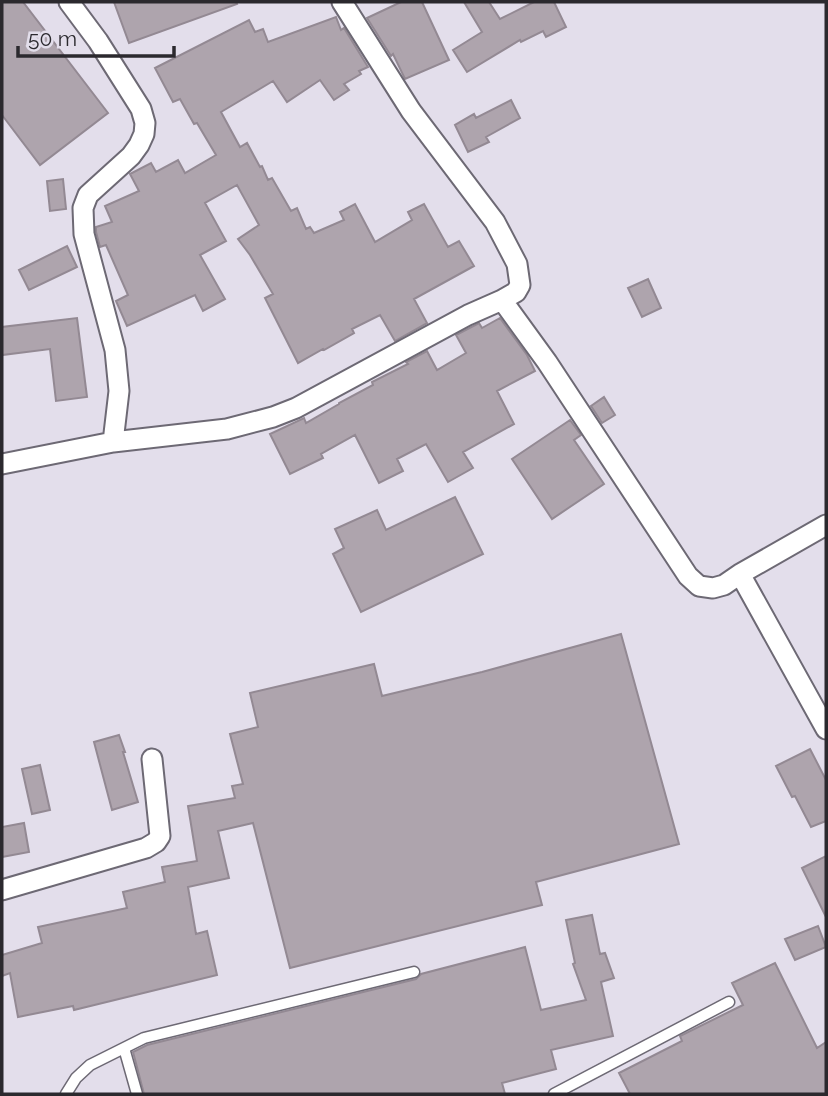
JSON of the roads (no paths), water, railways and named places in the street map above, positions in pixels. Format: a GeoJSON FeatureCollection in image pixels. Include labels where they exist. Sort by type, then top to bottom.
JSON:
{"type":"FeatureCollection","features":[{"type":"Feature","properties":{"kind":"street"},"geometry":{"type":"LineString","coordinates":[[69,2],[98,41],[141,109],[145,123],[144,134],[131,156],[88,195],[83,208],[84,234],[115,350],[120,391],[113,442]]}},
{"type":"Feature","properties":{"kind":"street"},"geometry":{"type":"LineString","coordinates":[[2,464],[113,442],[227,429],[273,417],[296,408],[516,292],[520,285],[517,264],[495,222],[411,111],[342,2]]}},
{"type":"Feature","properties":{"kind":"street"},"geometry":{"type":"LineString","coordinates":[[502,300],[547,362],[688,576],[699,586],[713,588],[724,585],[826,525]]}},
{"type":"Feature","properties":{"kind":"street"},"geometry":{"type":"LineString","coordinates":[[740,574],[826,729]]}},
{"type":"Feature","properties":{"kind":"street"},"geometry":{"type":"LineString","coordinates":[[2,890],[146,848],[156,842],[160,836],[152,759]]}},
{"type":"Feature","properties":{"kind":"lane"},"geometry":{"type":"LineString","coordinates":[[66,1094],[76,1078],[90,1065],[144,1038],[414,972]]}},
{"type":"Feature","properties":{"kind":"lane"},"geometry":{"type":"LineString","coordinates":[[554,1094],[729,1002]]}},
{"type":"Feature","properties":{"kind":"lane"},"geometry":{"type":"LineString","coordinates":[[124,1048],[137,1094]]}}]}
